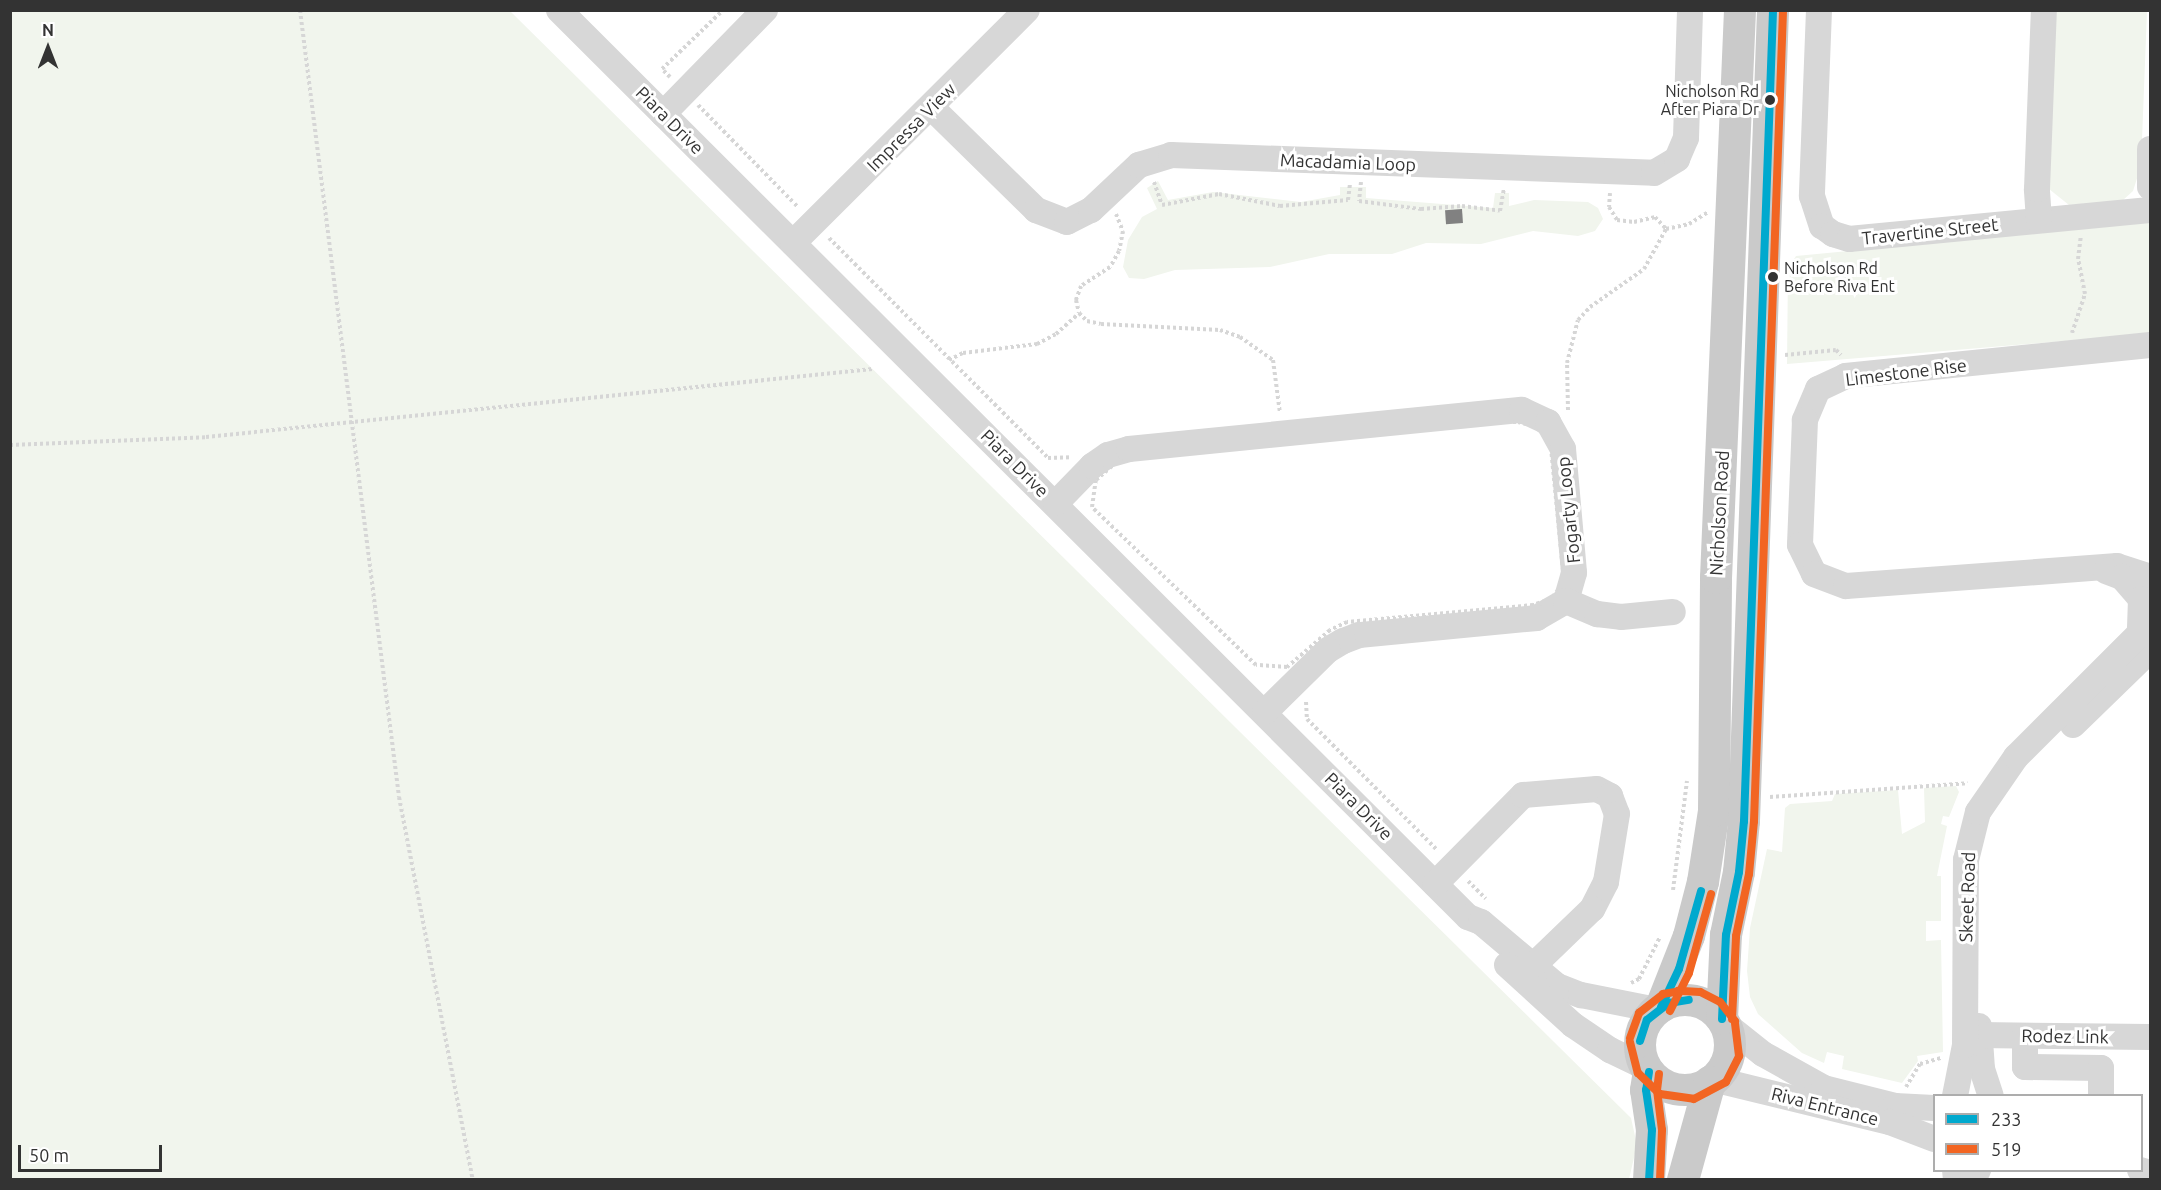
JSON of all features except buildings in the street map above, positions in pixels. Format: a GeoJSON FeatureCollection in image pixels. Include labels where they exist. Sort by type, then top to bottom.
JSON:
{"type":"FeatureCollection","features":[{"type":"Feature","properties":{"kind":"main road","name":"Nicholson Road"},"geometry":{"type":"LineString","coordinates":[[1659,1009],[1689,936],[1703,882],[1714,811],[1716,578],[1740,10]]}},
{"type":"Feature","properties":{"kind":"main road","name":"Nicholson Road"},"geometry":{"type":"LineString","coordinates":[[1723,1021],[1726,935],[1739,872],[1744,821],[1773,10]]}},
{"type":"Feature","properties":{"kind":"main road"},"geometry":{"type":"LineString","coordinates":[[1649,1179],[1652,1130],[1646,1090],[1648,1070],[1640,1041],[1644,1027],[1659,1009],[1689,1000],[1707,1006],[1723,1021],[1730,1041],[1729,1056],[1711,1081],[1683,1179]]}},
{"type":"Feature","properties":{"kind":"main road"},"geometry":{"type":"LineString","coordinates":[[1648,1070],[1664,1084],[1682,1089],[1711,1081]]}},
{"type":"Feature","properties":{"kind":"street","name":"Piara Drive"},"geometry":{"type":"LineString","coordinates":[[559,10],[1265,711],[1468,916],[1481,922],[1557,986],[1581,995],[1659,1009]]}},
{"type":"Feature","properties":{"kind":"street"},"geometry":{"type":"LineString","coordinates":[[663,114],[765,10]]}},
{"type":"Feature","properties":{"kind":"street","name":"Impressa View"},"geometry":{"type":"LineString","coordinates":[[793,243],[824,225],[1027,10]]}},
{"type":"Feature","properties":{"kind":"street","name":"Macadamia Loop"},"geometry":{"type":"LineString","coordinates":[[932,108],[1036,210],[1067,222],[1091,210],[1139,165],[1171,155],[1654,173],[1677,159],[1686,138],[1690,10]]}},
{"type":"Feature","properties":{"kind":"street","name":"Travertine Street"},"geometry":{"type":"LineString","coordinates":[[1819,10],[1812,196],[1822,226],[1849,239],[2151,210]]}},
{"type":"Feature","properties":{"kind":"street"},"geometry":{"type":"LineString","coordinates":[[2039,220],[2037,189],[2044,10]]}},
{"type":"Feature","properties":{"kind":"street"},"geometry":{"type":"LineString","coordinates":[[2151,148],[2151,186]]}},
{"type":"Feature","properties":{"kind":"street","name":"Limestone Rise"},"geometry":{"type":"LineString","coordinates":[[2151,345],[1846,376],[1818,389],[1805,420],[1800,545],[1814,574],[1846,586],[2127,567],[2151,577]]}},
{"type":"Feature","properties":{"kind":"street","name":"Fogarty Loop"},"geometry":{"type":"LineString","coordinates":[[1056,503],[1091,476],[1108,455],[1129,449],[1283,438],[1522,410],[1548,422],[1563,449],[1574,573],[1566,601]]}},
{"type":"Feature","properties":{"kind":"street"},"geometry":{"type":"LineString","coordinates":[[2100,569],[2122,577],[2141,599],[2147,636]]}},
{"type":"Feature","properties":{"kind":"street"},"geometry":{"type":"LineString","coordinates":[[1265,711],[1328,650],[1359,635],[1537,618],[1566,601],[1597,614],[1621,617],[1673,612]]}},
{"type":"Feature","properties":{"kind":"street","name":"Skeet Road"},"geometry":{"type":"LineString","coordinates":[[1991,1094],[1983,1069],[1979,1035],[1980,878],[1992,821],[2017,779],[2147,636]]}},
{"type":"Feature","properties":{"kind":"street","name":"Skeet Road"},"geometry":{"type":"LineString","coordinates":[[1955,1094],[1965,1045],[1966,860],[1978,812],[2016,757],[2147,636]]}},
{"type":"Feature","properties":{"kind":"street"},"geometry":{"type":"LineString","coordinates":[[1435,884],[1523,795],[1597,789],[1610,796],[1617,814],[1606,882],[1592,909],[1532,967]]}},
{"type":"Feature","properties":{"kind":"street","name":"Piara Drive"},"geometry":{"type":"LineString","coordinates":[[1468,916],[1473,931],[1542,1000],[1610,1050],[1648,1070]]}},
{"type":"Feature","properties":{"kind":"street","name":"Riva Entrance"},"geometry":{"type":"LineString","coordinates":[[1723,1021],[1763,1054],[1824,1088],[1895,1106],[1933,1108]]}},
{"type":"Feature","properties":{"kind":"street","name":"Rodez Link"},"geometry":{"type":"LineString","coordinates":[[1979,1035],[2151,1037]]}},
{"type":"Feature","properties":{"kind":"street"},"geometry":{"type":"LineString","coordinates":[[2025,1036],[2025,1067],[2101,1068],[2101,1094]]}},
{"type":"Feature","properties":{"kind":"street","name":"Riva Entrance"},"geometry":{"type":"LineString","coordinates":[[1711,1081],[1890,1122],[1933,1138]]}},
{"type":"Feature","properties":{"kind":"path"},"geometry":{"type":"LineString","coordinates":[[300,10],[349,422],[399,797],[472,1179]]}},
{"type":"Feature","properties":{"kind":"path"},"geometry":{"type":"LineString","coordinates":[[723,10],[662,69],[824,225],[826,235],[1048,458],[1069,455],[1091,476],[1092,507],[1256,664],[1287,668],[1330,630],[1347,622],[1533,605],[1551,599],[1562,585],[1551,448],[1544,434],[1534,426],[1518,422],[1489,422],[1283,438],[1121,458],[1091,476]]}},
{"type":"Feature","properties":{"kind":"path"},"geometry":{"type":"LineString","coordinates":[[1147,183],[1158,176]]}},
{"type":"Feature","properties":{"kind":"path"},"geometry":{"type":"LineString","coordinates":[[1153,178],[1162,205],[1219,194],[1280,206],[1348,200],[1350,181]]}},
{"type":"Feature","properties":{"kind":"path"},"geometry":{"type":"LineString","coordinates":[[1338,180],[1373,182]]}},
{"type":"Feature","properties":{"kind":"path"},"geometry":{"type":"LineString","coordinates":[[1361,181],[1359,201],[1421,209],[1462,206],[1500,211],[1504,187]]}},
{"type":"Feature","properties":{"kind":"path"},"geometry":{"type":"LineString","coordinates":[[1492,187],[1516,188]]}},
{"type":"Feature","properties":{"kind":"path"},"geometry":{"type":"LineString","coordinates":[[1597,192],[1620,193]]}},
{"type":"Feature","properties":{"kind":"path"},"geometry":{"type":"LineString","coordinates":[[1609,192],[1611,214],[1617,220],[1634,222],[1655,217],[1666,229]]}},
{"type":"Feature","properties":{"kind":"path"},"geometry":{"type":"LineString","coordinates":[[1109,220],[1124,206]]}},
{"type":"Feature","properties":{"kind":"path"},"geometry":{"type":"LineString","coordinates":[[1569,422],[1565,388],[1574,329],[1590,306],[1644,269],[1666,229],[1689,224],[1712,210]]}},
{"type":"Feature","properties":{"kind":"path"},"geometry":{"type":"LineString","coordinates":[[1116,214],[1123,231],[1119,251],[1110,267],[1080,286],[1076,300],[1079,313],[1087,321],[1101,324],[1220,330],[1240,337],[1273,360],[1283,438]]}},
{"type":"Feature","properties":{"kind":"path"},"geometry":{"type":"LineString","coordinates":[[2073,353],[2073,327],[2083,306],[2085,294],[2078,259],[2081,231]]}},
{"type":"Feature","properties":{"kind":"path"},"geometry":{"type":"LineString","coordinates":[[949,360],[963,353],[1037,344],[1056,334],[1079,313]]}},
{"type":"Feature","properties":{"kind":"path"},"geometry":{"type":"LineString","coordinates":[[10,445],[206,437],[873,369]]}},
{"type":"Feature","properties":{"kind":"path"},"geometry":{"type":"LineString","coordinates":[[1766,797],[1968,783]]}},
{"type":"Feature","properties":{"kind":"path"},"geometry":{"type":"LineString","coordinates":[[1906,1088],[1920,1064],[1949,1057]]}},
{"type":"Feature","properties":{"kind":"shaded area"},"geometry":{"type":"Polygon","coordinates":[[[10,11],[510,11],[1631,1118],[1637,1145],[1629,1179],[11,1179],[10,11]]]}},
{"type":"Feature","properties":{"kind":"shaded area"},"geometry":{"type":"Polygon","coordinates":[[[2052,11],[2147,11],[2141,166],[2133,191],[2122,201],[2069,205],[2049,189],[2052,11]]]}},
{"type":"Feature","properties":{"kind":"shaded area"},"geometry":{"type":"Polygon","coordinates":[[[1158,181],[1168,200],[1213,192],[1301,202],[1340,195],[1340,187],[1366,187],[1366,198],[1493,208],[1495,193],[1509,193],[1509,206],[1534,200],[1588,202],[1598,208],[1603,219],[1595,231],[1578,236],[1533,231],[1481,244],[1426,243],[1392,254],[1329,254],[1270,267],[1175,270],[1144,279],[1129,278],[1123,267],[1128,240],[1142,217],[1157,209],[1147,188],[1158,181]]]}},
{"type":"Feature","properties":{"kind":"shaded area"},"geometry":{"type":"Polygon","coordinates":[[[2150,222],[2150,334],[1787,364],[1788,269],[1796,256],[2150,222]]]}},
{"type":"Feature","properties":{"kind":"shaded area"},"geometry":{"type":"Polygon","coordinates":[[[1956,786],[1959,792],[1949,817],[1943,816],[1941,824],[1947,826],[1937,876],[1941,876],[1941,921],[1926,921],[1926,941],[1941,940],[1943,1052],[1917,1056],[1918,1061],[1902,1083],[1842,1069],[1844,1056],[1827,1052],[1824,1063],[1802,1053],[1758,1014],[1750,997],[1747,971],[1750,928],[1767,849],[1782,852],[1785,808],[1790,804],[1832,801],[1835,794],[1898,790],[1902,834],[1925,822],[1924,788],[1956,786]]]}},
{"type":"Feature","properties":{"kind":"transit line","name":"233"},"geometry":{"type":"LineString","coordinates":[[1722,1019],[1726,935],[1739,872],[1744,821],[1773,10]]}},
{"type":"Feature","properties":{"kind":"transit line","name":"519"},"geometry":{"type":"LineString","coordinates":[[1732,1019],[1736,936],[1749,874],[1754,821],[1783,10]]}},
{"type":"Feature","properties":{"kind":"transit line","name":"233"},"geometry":{"type":"LineString","coordinates":[[1661,1007],[1679,969],[1701,891]]}},
{"type":"Feature","properties":{"kind":"transit line","name":"519"},"geometry":{"type":"LineString","coordinates":[[1670,1011],[1689,973],[1711,894]]}},
{"type":"Feature","properties":{"kind":"transit line","name":"519"},"geometry":{"type":"LineString","coordinates":[[1630,1042],[1638,1073],[1660,1094],[1694,1099],[1726,1082],[1739,1056],[1735,1021],[1720,1002],[1700,992],[1678,991]]}},
{"type":"Feature","properties":{"kind":"transit line","name":"519"},"geometry":{"type":"LineString","coordinates":[[1630,1038],[1639,1013],[1663,994],[1674,992]]}},
{"type":"Feature","properties":{"kind":"transit line","name":"233"},"geometry":{"type":"LineString","coordinates":[[1640,1041],[1647,1020],[1669,1003],[1689,1000]]}},
{"type":"Feature","properties":{"kind":"transit line","name":"233"},"geometry":{"type":"LineString","coordinates":[[1649,1072],[1646,1090],[1652,1130],[1649,1180]]}},
{"type":"Feature","properties":{"kind":"transit line","name":"519"},"geometry":{"type":"LineString","coordinates":[[1659,1074],[1657,1090],[1662,1130],[1660,1180]]}},
{"type":"Feature","properties":{"kind":"place","name":"Nicholson Rd After Piara Dr"},"geometry":{"type":"Point","coordinates":[1770,100]}},
{"type":"Feature","properties":{"kind":"place","name":"Nicholson Rd Before Riva Ent"},"geometry":{"type":"Point","coordinates":[1773,277]}}]}
